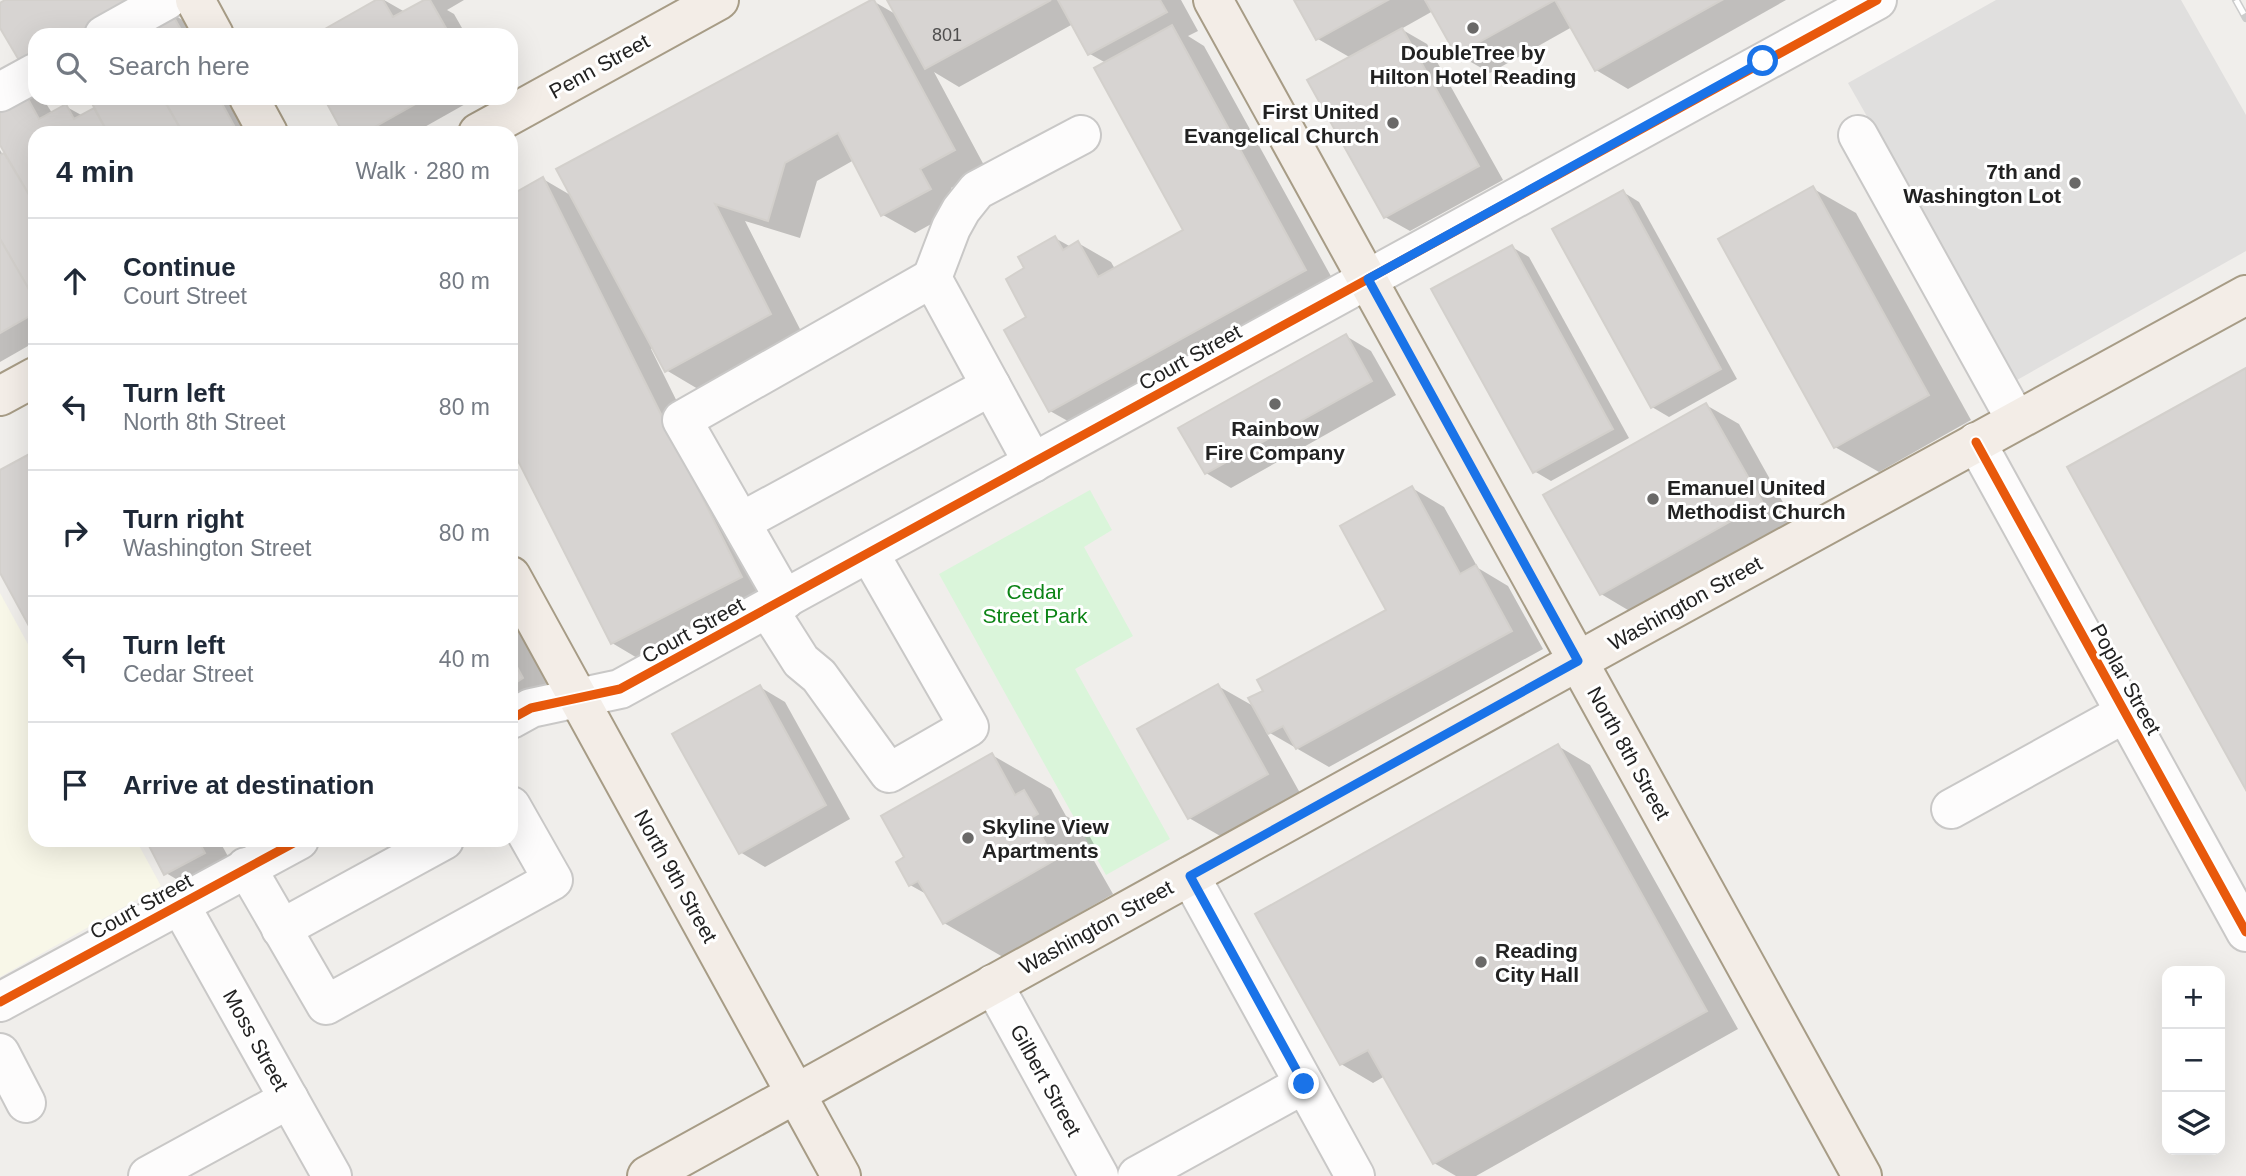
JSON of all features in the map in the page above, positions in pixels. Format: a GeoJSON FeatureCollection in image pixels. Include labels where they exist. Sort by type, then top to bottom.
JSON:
{"type":"FeatureCollection","features":[{"type":"Feature","properties":{"kind":"main road"},"geometry":{"type":"LineString","coordinates":[[195,0],[210,28]]}},
{"type":"Feature","properties":{"kind":"main road","name":"Penn Street"},"geometry":{"type":"LineString","coordinates":[[491,126],[719,0]]}},
{"type":"Feature","properties":{"kind":"main road","name":"North 8th Street"},"geometry":{"type":"LineString","coordinates":[[1213,0],[1863,1176]]}},
{"type":"Feature","properties":{"kind":"main road"},"geometry":{"type":"LineString","coordinates":[[253,105],[264,126]]}},
{"type":"Feature","properties":{"kind":"main road","name":"Washington Street"},"geometry":{"type":"LineString","coordinates":[[647,1176],[1578,661],[2246,296]]}},
{"type":"Feature","properties":{"kind":"main road"},"geometry":{"type":"LineString","coordinates":[[0,396],[28,381]]}},
{"type":"Feature","properties":{"kind":"main road","name":"North 9th Street"},"geometry":{"type":"LineString","coordinates":[[518,589],[841,1176]]}},
{"type":"Feature","properties":{"kind":"street"},"geometry":{"type":"LineString","coordinates":[[117,28],[167,0]]}},
{"type":"Feature","properties":{"kind":"street","name":"Court Street"},"geometry":{"type":"LineString","coordinates":[[518,715],[531,708],[620,689],[1867,6]]}},
{"type":"Feature","properties":{"kind":"street"},"geometry":{"type":"LineString","coordinates":[[0,92],[28,77]]}},
{"type":"Feature","properties":{"kind":"street"},"geometry":{"type":"LineString","coordinates":[[869,553],[969,727],[889,773],[819,676],[801,661],[741,522],[682,420],[932,278],[951,228],[977,190],[1081,135]]}},
{"type":"Feature","properties":{"kind":"street"},"geometry":{"type":"LineString","coordinates":[[1858,135],[2016,420]]}},
{"type":"Feature","properties":{"kind":"street"},"geometry":{"type":"LineString","coordinates":[[932,278],[1033,463]]}},
{"type":"Feature","properties":{"kind":"street"},"geometry":{"type":"LineString","coordinates":[[741,522],[991,386]]}},
{"type":"Feature","properties":{"kind":"street","name":"Poplar Street"},"geometry":{"type":"LineString","coordinates":[[1976,442],[2246,932]]}},
{"type":"Feature","properties":{"kind":"street"},"geometry":{"type":"LineString","coordinates":[[1951,809],[2125,713]]}},
{"type":"Feature","properties":{"kind":"street"},"geometry":{"type":"LineString","coordinates":[[246,867],[326,1005],[553,880],[518,818]]}},
{"type":"Feature","properties":{"kind":"street","name":"Court Street"},"geometry":{"type":"LineString","coordinates":[[0,1002],[285,847]]}},
{"type":"Feature","properties":{"kind":"street"},"geometry":{"type":"LineString","coordinates":[[281,929],[431,847]]}},
{"type":"Feature","properties":{"kind":"street"},"geometry":{"type":"LineString","coordinates":[[1190,876],[1355,1176]]}},
{"type":"Feature","properties":{"kind":"street","name":"Moss Street"},"geometry":{"type":"LineString","coordinates":[[180,905],[332,1176]]}},
{"type":"Feature","properties":{"kind":"street","name":"Gilbert Street"},"geometry":{"type":"LineString","coordinates":[[993,984],[1098,1176]]}},
{"type":"Feature","properties":{"kind":"street"},"geometry":{"type":"LineString","coordinates":[[0,1053],[26,1103]]}},
{"type":"Feature","properties":{"kind":"street"},"geometry":{"type":"LineString","coordinates":[[1136,1176],[1304,1084]]}},
{"type":"Feature","properties":{"kind":"street"},"geometry":{"type":"LineString","coordinates":[[148,1176],[289,1099]]}},
{"type":"Feature","properties":{"kind":"shaded area","name":"7th and Washington Lot"},"geometry":{"type":"Polygon","coordinates":[[[1996,0],[2181,0],[2246,115],[2246,251],[2017,380],[1848,83],[1996,0]]]}},
{"type":"Feature","properties":{"kind":"shaded area"},"geometry":{"type":"Polygon","coordinates":[[[0,593],[28,644],[28,847],[140,847],[161,886],[0,977],[0,593]]]}},
{"type":"Feature","properties":{"kind":"green space","name":"Cedar Street Park"},"geometry":{"type":"Polygon","coordinates":[[[1090,490],[1112,530],[1084,547],[1133,636],[1075,669],[1170,839],[1106,875],[939,574],[1090,490]]]}},
{"type":"Feature","properties":{"kind":"building"},"geometry":{"type":"Polygon","coordinates":[[[5,0],[142,0],[92,28],[28,28],[28,64],[23,67],[0,28],[0,3],[5,0]]]}},
{"type":"Feature","properties":{"kind":"building"},"geometry":{"type":"Polygon","coordinates":[[[376,0],[383,0],[393,17],[424,0],[430,0],[446,28],[327,28],[376,0]]]}},
{"type":"Feature","properties":{"kind":"building"},"geometry":{"type":"Polygon","coordinates":[[[874,0],[955,150],[920,169],[931,189],[881,216],[838,133],[785,163],[768,221],[715,204],[771,314],[665,372],[556,169],[874,0]]]}},
{"type":"Feature","properties":{"kind":"building"},"geometry":{"type":"Polygon","coordinates":[[[887,0],[1051,0],[925,69],[887,0]]]}},
{"type":"Feature","properties":{"kind":"building"},"geometry":{"type":"Polygon","coordinates":[[[1058,0],[1160,0],[1167,12],[1088,55],[1058,0]]]}},
{"type":"Feature","properties":{"kind":"building","name":"DoubleTree by Hilton Hotel Reading"},"geometry":{"type":"Polygon","coordinates":[[[1294,0],[1388,0],[1316,40],[1294,0]]]}},
{"type":"Feature","properties":{"kind":"building","name":"DoubleTree by Hilton Hotel Reading"},"geometry":{"type":"Polygon","coordinates":[[[1425,0],[1555,0],[1456,55],[1425,0]]]}},
{"type":"Feature","properties":{"kind":"building"},"geometry":{"type":"Polygon","coordinates":[[[1555,0],[1722,0],[1595,71],[1555,0]]]}},
{"type":"Feature","properties":{"kind":"building"},"geometry":{"type":"Polygon","coordinates":[[[171,12],[180,28],[142,28],[171,12]]]}},
{"type":"Feature","properties":{"kind":"building"},"geometry":{"type":"Polygon","coordinates":[[[1172,25],[1306,270],[1049,412],[1004,330],[1026,317],[1006,279],[1024,268],[1018,257],[1055,236],[1063,250],[1078,241],[1098,277],[1183,230],[1094,68],[1172,25]]]}},
{"type":"Feature","properties":{"kind":"building","name":"First United Evangelical Church"},"geometry":{"type":"Polygon","coordinates":[[[1402,28],[1479,166],[1384,218],[1307,80],[1402,28]]]}},
{"type":"Feature","properties":{"kind":"building"},"geometry":{"type":"Polygon","coordinates":[[[22,88],[28,105],[31,105],[39,119],[67,105],[74,119],[94,108],[104,126],[28,126],[28,193],[0,145],[0,100],[22,88]]]}},
{"type":"Feature","properties":{"kind":"building"},"geometry":{"type":"Polygon","coordinates":[[[93,105],[167,105],[179,126],[104,126],[93,105]]]}},
{"type":"Feature","properties":{"kind":"building"},"geometry":{"type":"Polygon","coordinates":[[[167,105],[223,105],[234,126],[179,126],[167,105]]]}},
{"type":"Feature","properties":{"kind":"building"},"geometry":{"type":"Polygon","coordinates":[[[328,105],[414,105],[376,126],[339,126],[328,105]]]}},
{"type":"Feature","properties":{"kind":"building"},"geometry":{"type":"Polygon","coordinates":[[[4,153],[28,193],[28,288],[0,239],[0,155],[4,153]]]}},
{"type":"Feature","properties":{"kind":"building"},"geometry":{"type":"Polygon","coordinates":[[[543,177],[742,577],[611,644],[518,461],[518,191],[543,177]]]}},
{"type":"Feature","properties":{"kind":"building"},"geometry":{"type":"Polygon","coordinates":[[[1813,186],[1929,395],[1834,448],[1718,239],[1813,186]]]}},
{"type":"Feature","properties":{"kind":"building"},"geometry":{"type":"Polygon","coordinates":[[[1623,190],[1721,369],[1651,408],[1552,229],[1623,190]]]}},
{"type":"Feature","properties":{"kind":"building"},"geometry":{"type":"Polygon","coordinates":[[[0,239],[28,288],[28,317],[0,333],[0,239]]]}},
{"type":"Feature","properties":{"kind":"building"},"geometry":{"type":"Polygon","coordinates":[[[1512,245],[1613,429],[1533,473],[1431,289],[1512,245]]]}},
{"type":"Feature","properties":{"kind":"building","name":"Rainbow Fire Company"},"geometry":{"type":"Polygon","coordinates":[[[1346,334],[1372,381],[1205,474],[1178,428],[1346,334]]]}},
{"type":"Feature","properties":{"kind":"building"},"geometry":{"type":"Polygon","coordinates":[[[2246,368],[2246,790],[2067,467],[2246,368]]]}},
{"type":"Feature","properties":{"kind":"building","name":"Emanuel United Methodist Church"},"geometry":{"type":"Polygon","coordinates":[[[1706,403],[1763,503],[1600,595],[1543,495],[1706,403]]]}},
{"type":"Feature","properties":{"kind":"building"},"geometry":{"type":"Polygon","coordinates":[[[28,455],[28,624],[0,573],[0,470],[28,455]]]}},
{"type":"Feature","properties":{"kind":"building"},"geometry":{"type":"Polygon","coordinates":[[[1412,486],[1460,574],[1476,565],[1512,631],[1296,749],[1283,726],[1268,734],[1248,698],[1263,691],[1257,680],[1386,610],[1340,526],[1412,486]]]}},
{"type":"Feature","properties":{"kind":"building"},"geometry":{"type":"Polygon","coordinates":[[[518,669],[523,678],[518,681],[518,669]]]}},
{"type":"Feature","properties":{"kind":"building"},"geometry":{"type":"Polygon","coordinates":[[[1218,684],[1268,774],[1188,819],[1137,729],[1218,684]]]}},
{"type":"Feature","properties":{"kind":"building"},"geometry":{"type":"Polygon","coordinates":[[[760,685],[826,805],[739,854],[672,734],[760,685]]]}},
{"type":"Feature","properties":{"kind":"building","name":"Reading City Hall"},"geometry":{"type":"Polygon","coordinates":[[[1558,744],[1707,1011],[1433,1164],[1368,1050],[1340,1065],[1255,914],[1558,744]]]}},
{"type":"Feature","properties":{"kind":"building","name":"Skyline View Apartments"},"geometry":{"type":"Polygon","coordinates":[[[992,753],[1015,795],[1024,790],[1038,814],[1031,818],[1055,860],[943,924],[918,881],[909,886],[896,862],[904,857],[881,816],[992,753]]]}},
{"type":"Feature","properties":{"kind":"building"},"geometry":{"type":"Polygon","coordinates":[[[150,847],[202,847],[205,853],[164,875],[150,847]]]}},
{"type":"Feature","properties":{"kind":"railway"},"geometry":{"type":"LineString","coordinates":[[2236,0],[2246,18]]}},
{"type":"Feature","properties":{"kind":"cycle path"},"geometry":{"type":"LineString","coordinates":[[518,715],[531,708],[620,689],[1877,0]]}},
{"type":"Feature","properties":{"kind":"cycle path"},"geometry":{"type":"LineString","coordinates":[[1976,442],[2246,932]]}},
{"type":"Feature","properties":{"kind":"cycle path"},"geometry":{"type":"LineString","coordinates":[[0,1002],[286,847]]}},
{"type":"Feature","properties":{"kind":"place","name":"DoubleTree by Hilton Hotel Reading"},"geometry":{"type":"Point","coordinates":[1473,28]}},
{"type":"Feature","properties":{"kind":"place","name":"First United Evangelical Church"},"geometry":{"type":"Point","coordinates":[1393,123]}},
{"type":"Feature","properties":{"kind":"place","name":"7th and Washington Lot"},"geometry":{"type":"Point","coordinates":[2075,183]}},
{"type":"Feature","properties":{"kind":"place","name":"Rainbow Fire Company"},"geometry":{"type":"Point","coordinates":[1275,404]}},
{"type":"Feature","properties":{"kind":"place","name":"Emanuel United Methodist Church"},"geometry":{"type":"Point","coordinates":[1653,499]}},
{"type":"Feature","properties":{"kind":"place","name":"Skyline View Apartments"},"geometry":{"type":"Point","coordinates":[968,838]}},
{"type":"Feature","properties":{"kind":"place","name":"Reading City Hall"},"geometry":{"type":"Point","coordinates":[1481,962]}},
{"type":"Feature","properties":{"kind":"route"},"geometry":{"type":"LineString","coordinates":[[1304,1084],[1190,876],[1578,661],[1368,279],[1763,61]]}}]}
